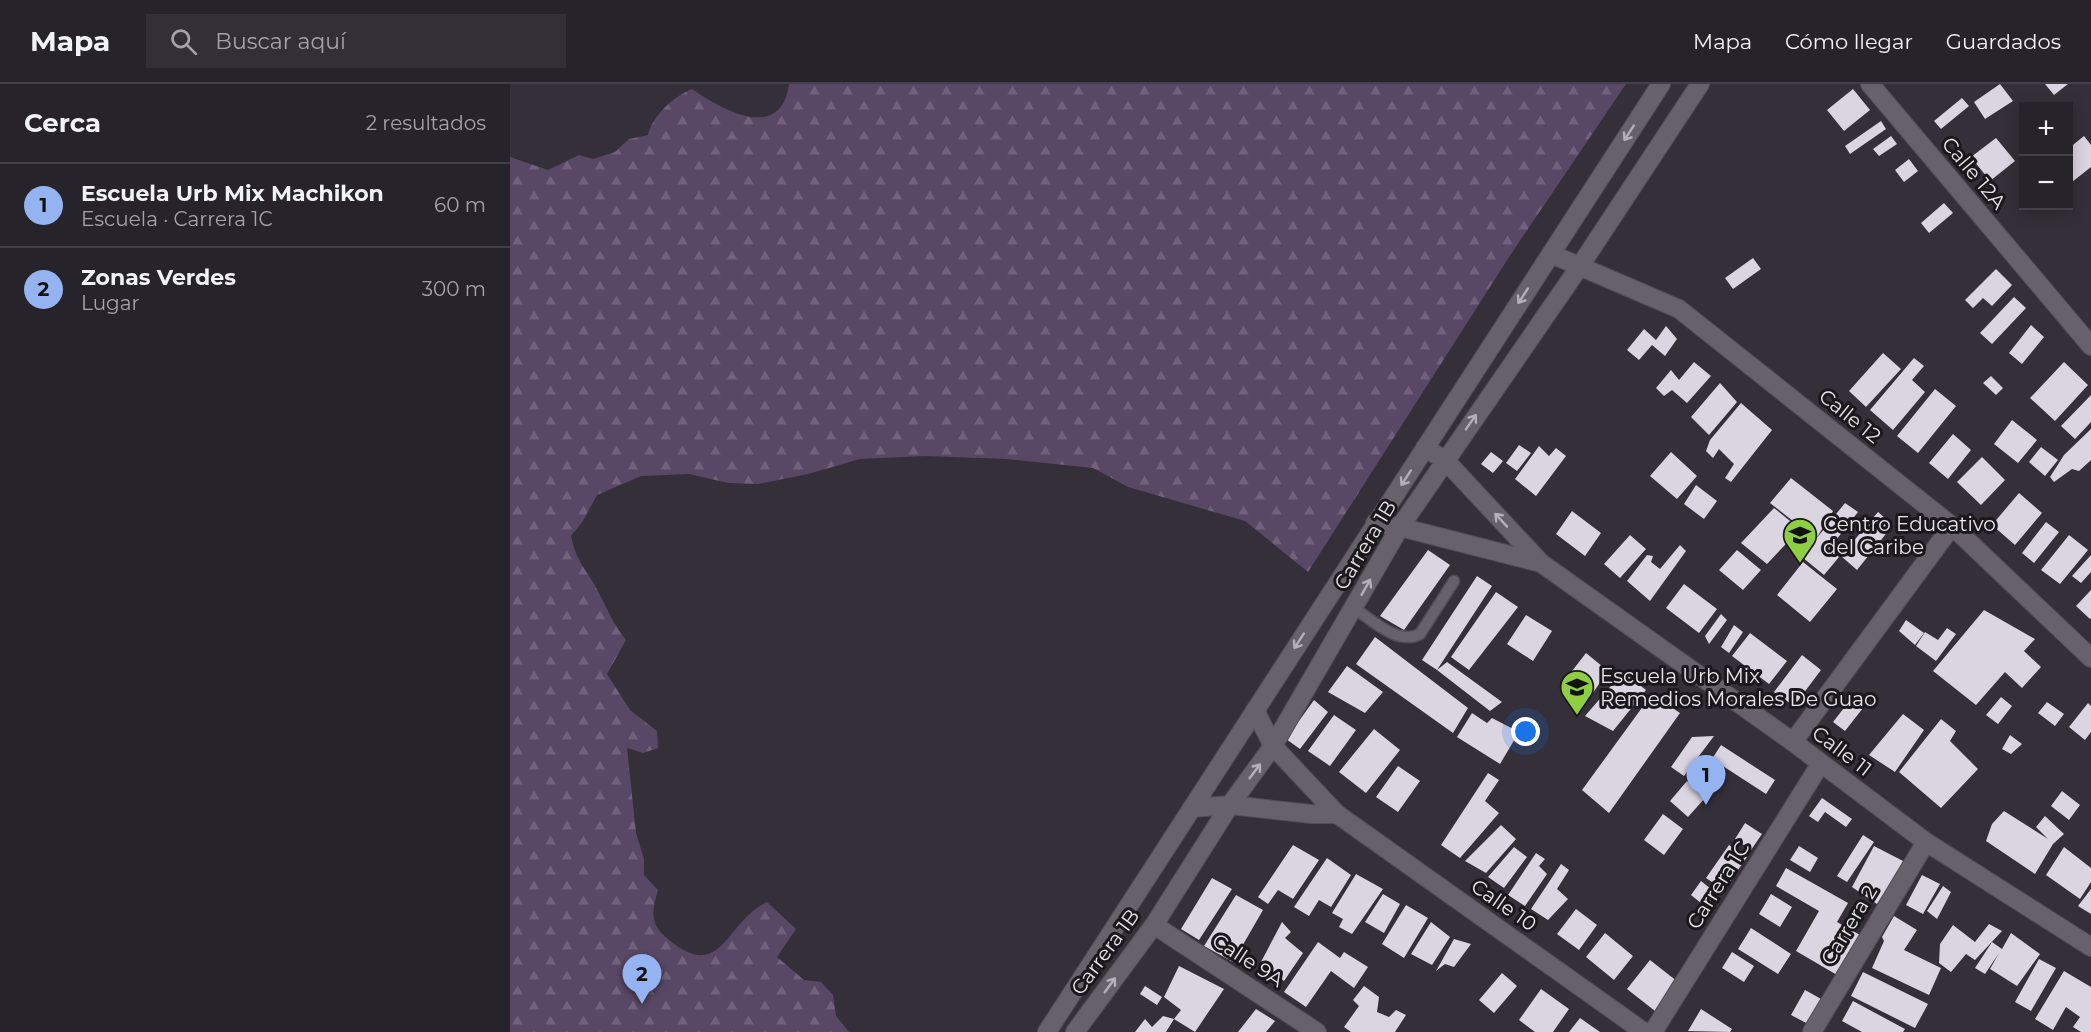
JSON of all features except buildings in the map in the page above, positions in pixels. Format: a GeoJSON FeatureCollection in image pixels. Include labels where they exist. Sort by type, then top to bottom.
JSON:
{"type":"FeatureCollection","features":[{"type":"Feature","properties":{"kind":"street","name":"Carrera 1B"},"geometry":{"type":"LineString","coordinates":[[1047,1032],[1661,84]]}},
{"type":"Feature","properties":{"kind":"street","name":"Carrera 1B"},"geometry":{"type":"LineString","coordinates":[[1075,1032],[1154,925],[1230,805],[1274,746],[1400,527],[1580,266],[1700,84]]}},
{"type":"Feature","properties":{"kind":"street","name":"Calle 12A"},"geometry":{"type":"LineString","coordinates":[[1870,84],[2091,346]]}},
{"type":"Feature","properties":{"kind":"street","name":"Calle 12"},"geometry":{"type":"LineString","coordinates":[[1551,254],[1679,309],[1952,526],[2091,658]]}},
{"type":"Feature","properties":{"kind":"street"},"geometry":{"type":"LineString","coordinates":[[1425,448],[1445,460],[1540,563]]}},
{"type":"Feature","properties":{"kind":"street"},"geometry":{"type":"LineString","coordinates":[[1375,524],[1400,527],[1540,563]]}},
{"type":"Feature","properties":{"kind":"street"},"geometry":{"type":"LineString","coordinates":[[1794,742],[1952,526]]}},
{"type":"Feature","properties":{"kind":"street","name":"Calle 11"},"geometry":{"type":"LineString","coordinates":[[1540,563],[1794,742],[1926,842],[2091,947]]}},
{"type":"Feature","properties":{"kind":"street","name":"Calle 10"},"geometry":{"type":"LineString","coordinates":[[1255,710],[1274,746],[1337,814],[1644,1032]]}},
{"type":"Feature","properties":{"kind":"street","name":"Carrera 1C"},"geometry":{"type":"LineString","coordinates":[[1653,1032],[1821,763]]}},
{"type":"Feature","properties":{"kind":"street"},"geometry":{"type":"LineString","coordinates":[[1192,808],[1230,805],[1311,814],[1337,814]]}},
{"type":"Feature","properties":{"kind":"street","name":"Carrera 2"},"geometry":{"type":"LineString","coordinates":[[1812,1032],[1926,842]]}},
{"type":"Feature","properties":{"kind":"street","name":"Calle 9A"},"geometry":{"type":"LineString","coordinates":[[1154,925],[1317,1032]]}},
{"type":"Feature","properties":{"kind":"lane"},"geometry":{"type":"LineString","coordinates":[[1354,608],[1401,638],[1411,639],[1420,634],[1454,582]]}},
{"type":"Feature","properties":{"kind":"green space"},"geometry":{"type":"Polygon","coordinates":[[[789,84],[1626,84],[1511,254],[1308,572],[1245,521],[1128,487],[1093,468],[1007,459],[925,456],[860,459],[808,474],[758,484],[728,483],[689,474],[641,476],[597,495],[583,521],[571,536],[580,561],[626,640],[607,674],[630,710],[657,731],[658,748],[643,753],[627,748],[636,833],[644,859],[644,875],[658,890],[654,904],[655,922],[668,939],[686,951],[700,955],[712,952],[753,911],[767,902],[796,929],[777,957],[804,980],[821,982],[833,995],[836,1016],[849,1032],[510,1032],[510,157],[548,170],[579,155],[593,159],[615,152],[629,139],[648,135],[659,114],[678,96],[692,89],[734,112],[763,117],[775,113],[784,102],[789,84]]]}},
{"type":"Feature","properties":{"kind":"place","name":"Centro Educativo del Caribe"},"geometry":{"type":"Point","coordinates":[1800,564]}},
{"type":"Feature","properties":{"kind":"place","name":"Escuela Urb Mix Remedios Morales De Guao"},"geometry":{"type":"Point","coordinates":[1577,716]}},
{"type":"Feature","properties":{"kind":"place","name":"Escuela Urb Mix Machikon"},"geometry":{"type":"Point","coordinates":[1706,805]}},
{"type":"Feature","properties":{"kind":"place","name":"Zonas Verdes"},"geometry":{"type":"Point","coordinates":[642,1004]}}]}
